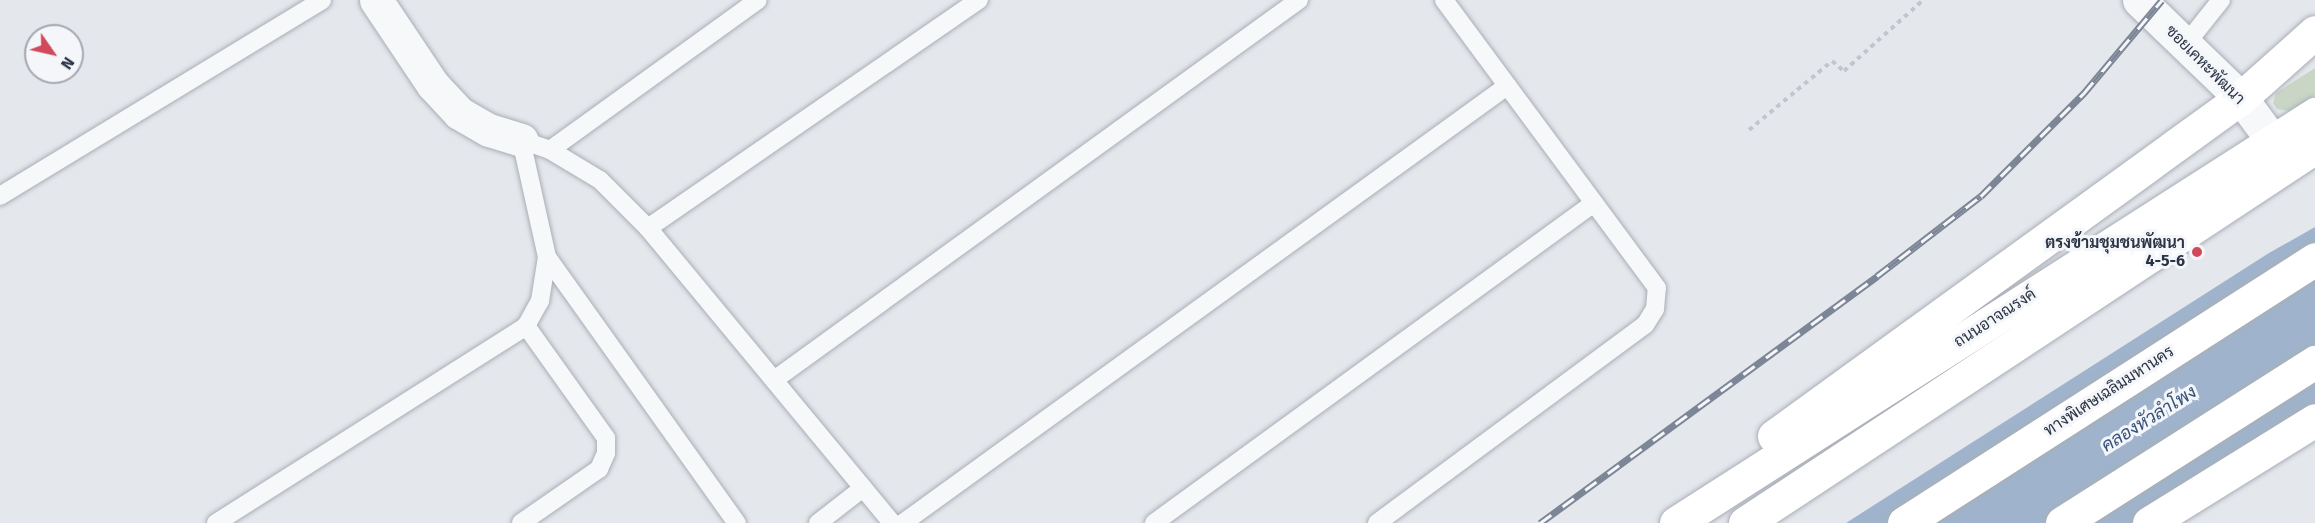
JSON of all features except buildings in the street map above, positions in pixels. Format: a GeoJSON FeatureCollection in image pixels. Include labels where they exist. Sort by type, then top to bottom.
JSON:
{"type":"FeatureCollection","features":[{"type":"Feature","properties":{"kind":"main road"},"geometry":{"type":"LineString","coordinates":[[1665,523],[1758,447],[2241,98],[2315,32]]}},
{"type":"Feature","properties":{"kind":"main road","name":"ถนนอาจณรงค์"},"geometry":{"type":"LineString","coordinates":[[1745,523],[2292,150],[2315,114]]}},
{"type":"Feature","properties":{"kind":"main road","name":"ถนนอาจณรงค์"},"geometry":{"type":"LineString","coordinates":[[1676,523],[2292,150]]}},
{"type":"Feature","properties":{"kind":"main road","name":"ทางพิเศษเฉลิมมหานคร"},"geometry":{"type":"LineString","coordinates":[[1904,523],[2315,259]]}},
{"type":"Feature","properties":{"kind":"main road"},"geometry":{"type":"LineString","coordinates":[[2062,523],[2315,362]]}},
{"type":"Feature","properties":{"kind":"main road"},"geometry":{"type":"LineString","coordinates":[[2149,523],[2315,420]]}},
{"type":"Feature","properties":{"kind":"street"},"geometry":{"type":"LineString","coordinates":[[376,0],[433,85],[459,113],[489,130],[535,145]]}},
{"type":"Feature","properties":{"kind":"street","name":"ซอยเคหะพัฒนา"},"geometry":{"type":"LineString","coordinates":[[2140,0],[2292,150]]}},
{"type":"Feature","properties":{"kind":"lane"},"geometry":{"type":"LineString","coordinates":[[0,196],[322,0]]}},
{"type":"Feature","properties":{"kind":"lane"},"geometry":{"type":"LineString","coordinates":[[535,145],[758,0]]}},
{"type":"Feature","properties":{"kind":"lane"},"geometry":{"type":"LineString","coordinates":[[648,228],[979,0]]}},
{"type":"Feature","properties":{"kind":"lane"},"geometry":{"type":"LineString","coordinates":[[774,380],[1299,0]]}},
{"type":"Feature","properties":{"kind":"lane"},"geometry":{"type":"LineString","coordinates":[[1377,523],[1645,324],[1654,309],[1657,288],[1444,0]]}},
{"type":"Feature","properties":{"kind":"lane"},"geometry":{"type":"LineString","coordinates":[[2186,44],[2221,0]]}},
{"type":"Feature","properties":{"kind":"lane"},"geometry":{"type":"LineString","coordinates":[[903,523],[1507,86]]}},
{"type":"Feature","properties":{"kind":"lane"},"geometry":{"type":"LineString","coordinates":[[535,145],[600,180],[648,228],[892,523]]}},
{"type":"Feature","properties":{"kind":"lane"},"geometry":{"type":"LineString","coordinates":[[216,523],[526,326],[540,301],[547,257],[535,145]]}},
{"type":"Feature","properties":{"kind":"lane"},"geometry":{"type":"LineString","coordinates":[[1154,523],[1594,203]]}},
{"type":"Feature","properties":{"kind":"lane"},"geometry":{"type":"LineString","coordinates":[[547,257],[737,523]]}},
{"type":"Feature","properties":{"kind":"lane"},"geometry":{"type":"LineString","coordinates":[[521,523],[599,469],[606,453],[606,438],[526,326]]}},
{"type":"Feature","properties":{"kind":"lane"},"geometry":{"type":"LineString","coordinates":[[818,523],[863,488]]}},
{"type":"Feature","properties":{"kind":"path"},"geometry":{"type":"LineString","coordinates":[[1749,130],[1832,61],[1844,71],[1923,0]]}},
{"type":"Feature","properties":{"kind":"green space"},"geometry":{"type":"Polygon","coordinates":[[[2315,68],[2315,95],[2289,111],[2277,109],[2273,103],[2276,93],[2315,68]]]}},
{"type":"Feature","properties":{"kind":"water","name":"คลองหัวลำโพง"},"geometry":{"type":"Polygon","coordinates":[[[2315,227],[2315,406],[2131,523],[1846,523],[2269,253],[2315,227]]]}},
{"type":"Feature","properties":{"kind":"railway"},"geometry":{"type":"LineString","coordinates":[[1540,523],[1877,276],[1981,196],[2084,93],[2162,0]]}},
{"type":"Feature","properties":{"kind":"place","name":"ตรงข้ามชุมชนพัฒนา 4-5-6"},"geometry":{"type":"Point","coordinates":[2197,252]}}]}
